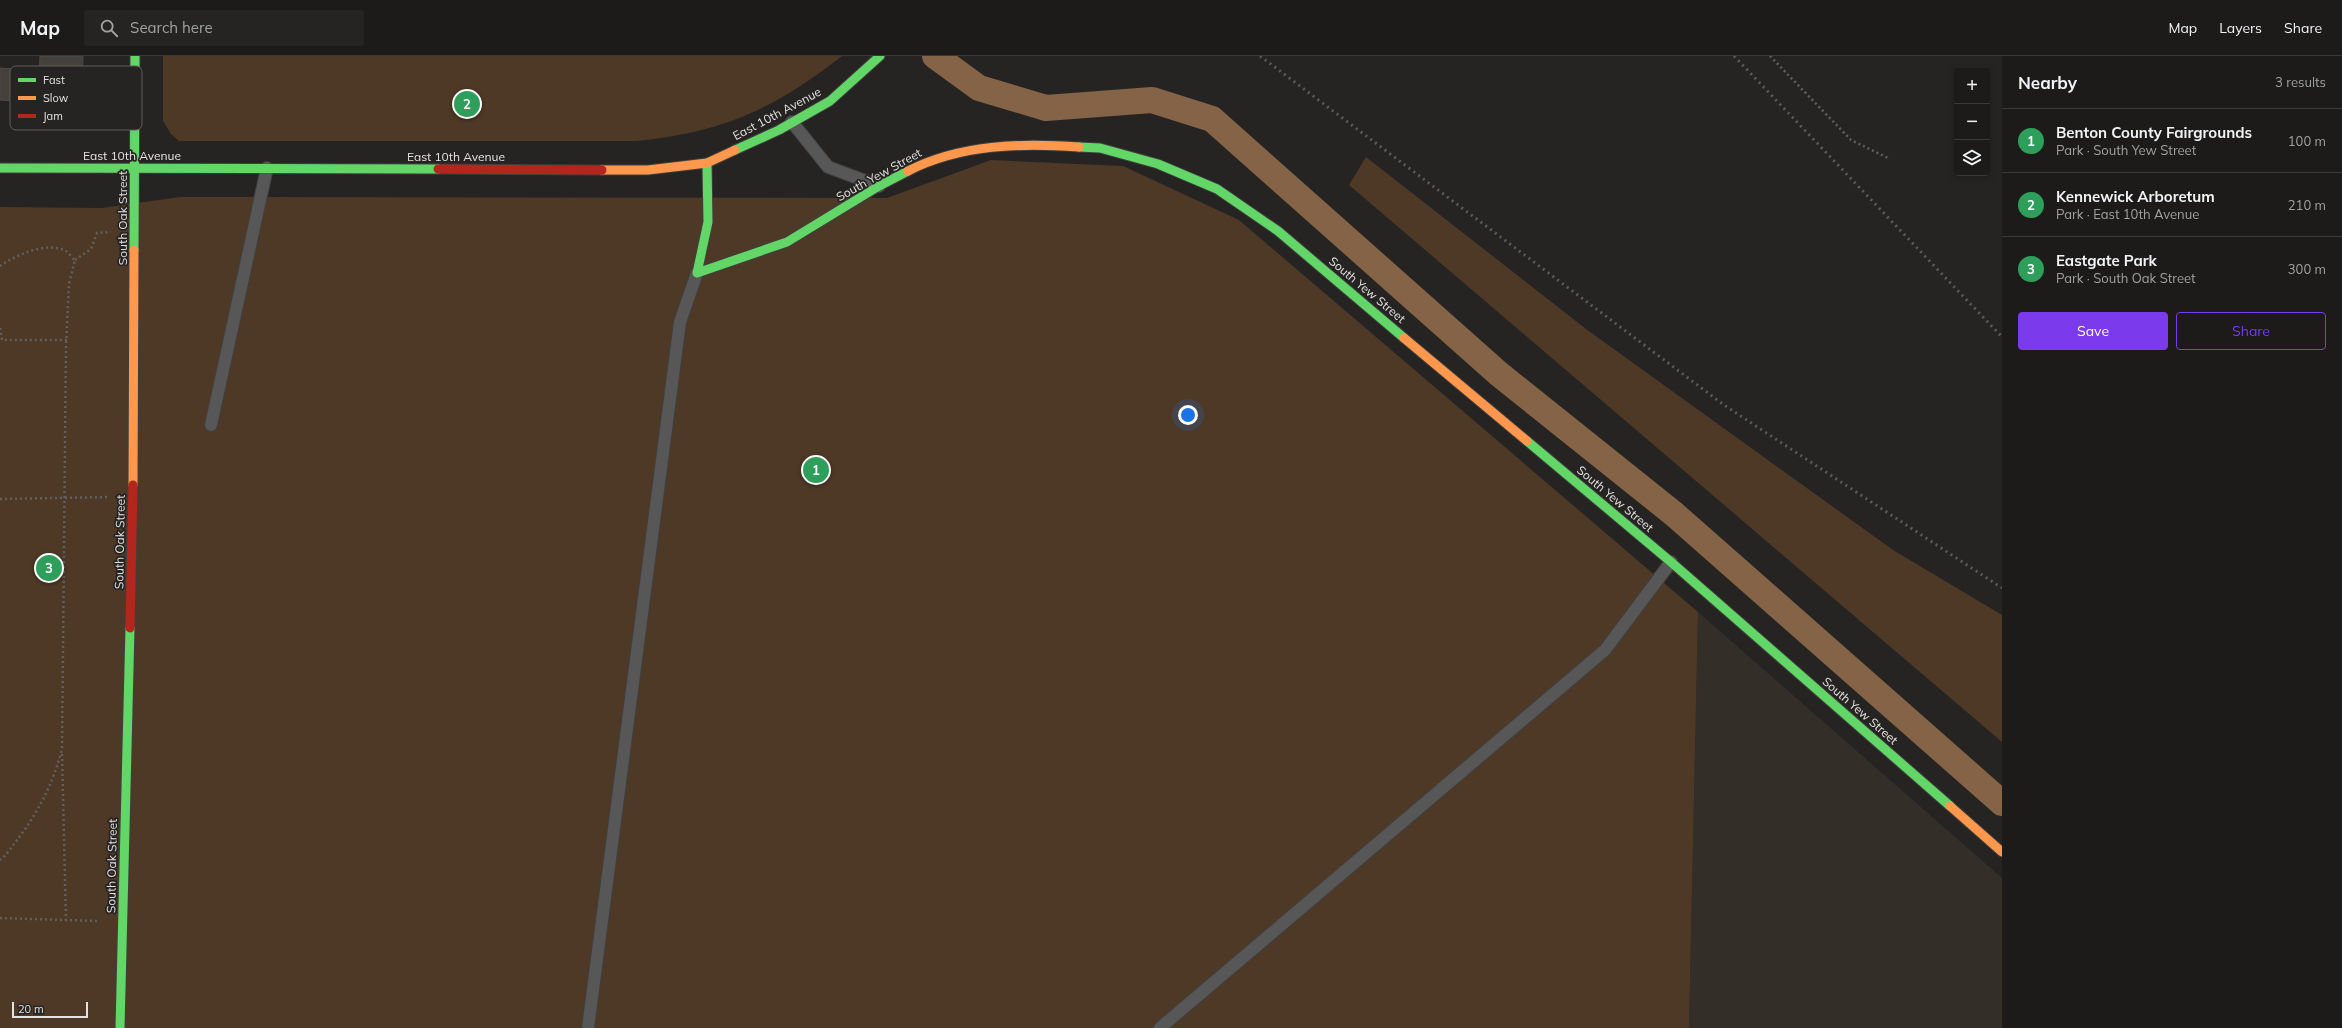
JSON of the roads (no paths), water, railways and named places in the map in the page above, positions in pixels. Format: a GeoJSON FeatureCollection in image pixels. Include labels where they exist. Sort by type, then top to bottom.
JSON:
{"type":"FeatureCollection","features":[{"type":"Feature","properties":{"kind":"street","name":"East 10th Avenue"},"geometry":{"type":"LineString","coordinates":[[0,168],[648,170],[707,163],[792,122],[830,101],[880,56]]}},
{"type":"Feature","properties":{"kind":"street","name":"South Oak Street"},"geometry":{"type":"LineString","coordinates":[[120,1028],[133,496],[135,130]]}},
{"type":"Feature","properties":{"kind":"street","name":"South Yew Street"},"geometry":{"type":"LineString","coordinates":[[698,273],[788,242],[879,186],[928,161],[974,149],[1039,144],[1100,148],[1158,164],[1218,189],[1278,231],[1671,562],[2002,852]]}},
{"type":"Feature","properties":{"kind":"street"},"geometry":{"type":"LineString","coordinates":[[698,273],[708,222],[707,163]]}},
{"type":"Feature","properties":{"kind":"lane"},"geometry":{"type":"LineString","coordinates":[[792,122],[828,167],[879,186]]}},
{"type":"Feature","properties":{"kind":"lane"},"geometry":{"type":"LineString","coordinates":[[211,425],[267,168]]}},
{"type":"Feature","properties":{"kind":"lane"},"geometry":{"type":"LineString","coordinates":[[588,1028],[680,322],[698,273]]}},
{"type":"Feature","properties":{"kind":"lane"},"geometry":{"type":"LineString","coordinates":[[1160,1028],[1605,650],[1671,562]]}},
{"type":"Feature","properties":{"kind":"waterway"},"geometry":{"type":"LineString","coordinates":[[935,56],[979,88],[1046,108],[1152,100],[1212,119],[1499,374],[1674,514],[2002,803]]}},
{"type":"Feature","properties":{"kind":"railway"},"geometry":{"type":"LineString","coordinates":[[1260,56],[1724,405],[2002,588]]}},
{"type":"Feature","properties":{"kind":"railway"},"geometry":{"type":"LineString","coordinates":[[1734,56],[2002,337]]}},
{"type":"Feature","properties":{"kind":"place","name":"Kennewick Arboretum"},"geometry":{"type":"Point","coordinates":[467,104]}},
{"type":"Feature","properties":{"kind":"place","name":"Benton County Fairgrounds"},"geometry":{"type":"Point","coordinates":[816,470]}},
{"type":"Feature","properties":{"kind":"place","name":"Eastgate Park"},"geometry":{"type":"Point","coordinates":[49,568]}}]}
